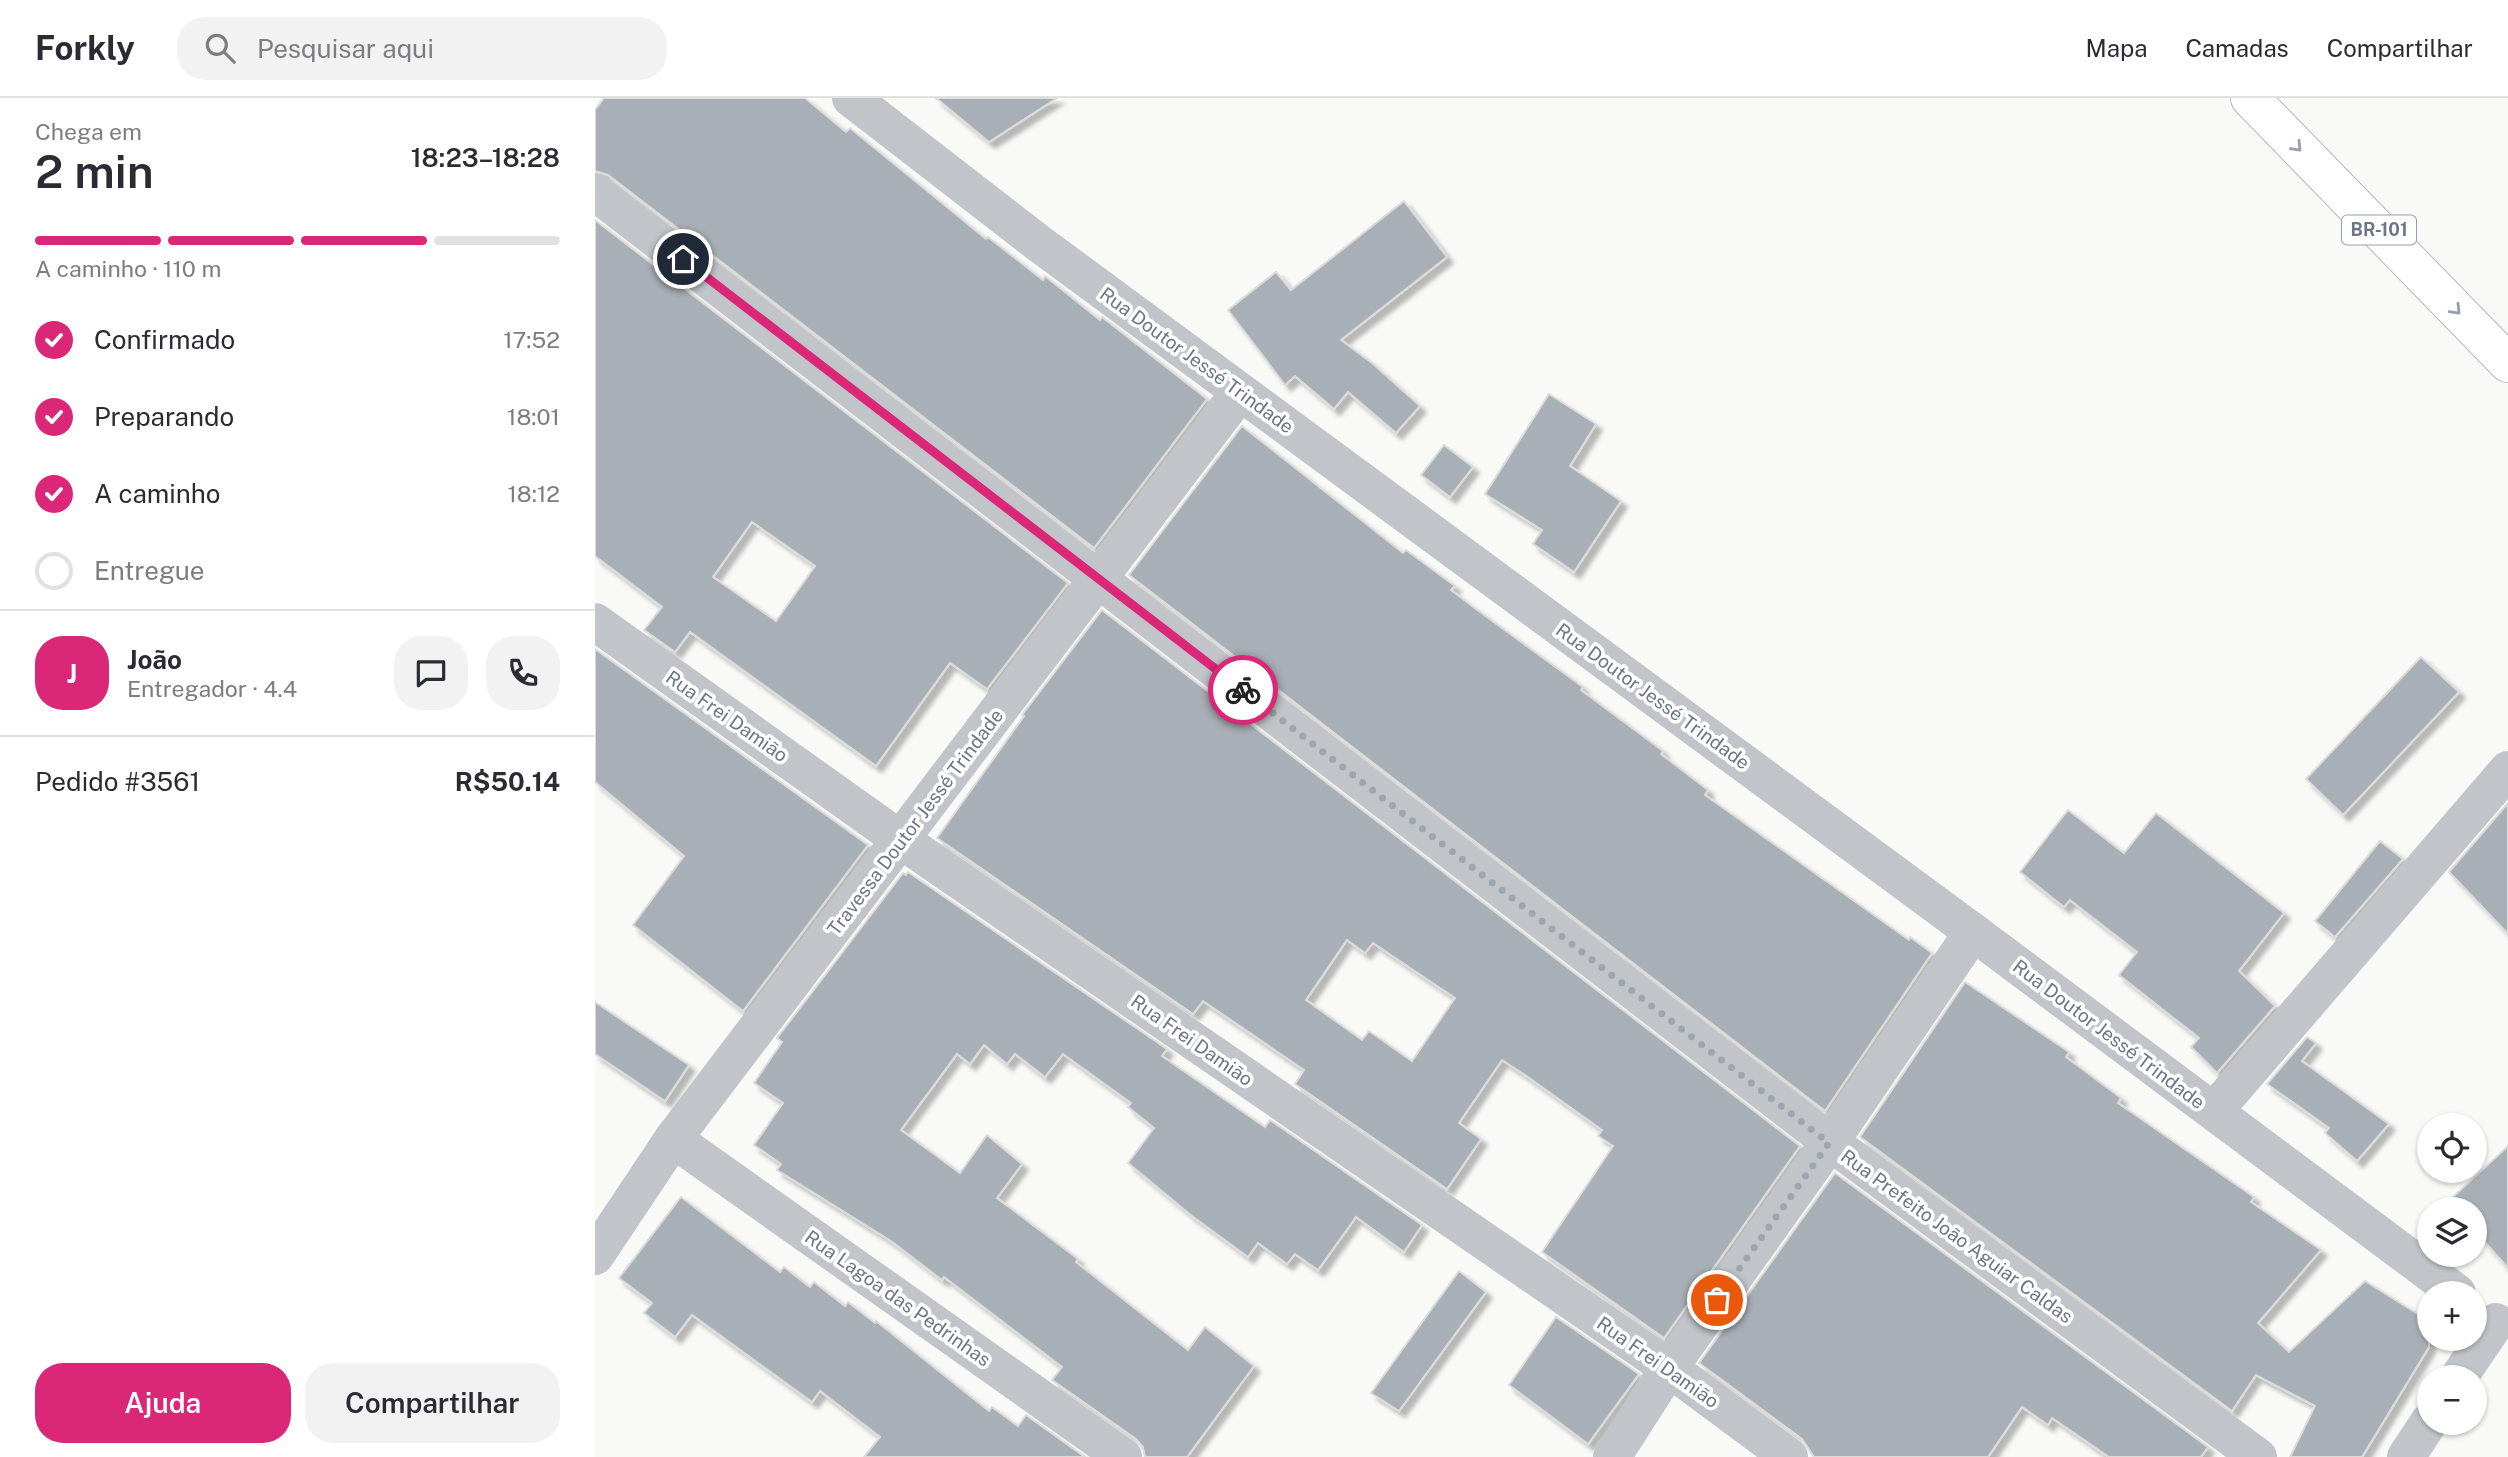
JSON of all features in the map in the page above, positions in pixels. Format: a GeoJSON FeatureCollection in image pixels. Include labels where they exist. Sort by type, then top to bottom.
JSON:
{"type":"FeatureCollection","features":[{"type":"Feature","properties":{"kind":"highway","name":"BR-101"},"geometry":{"type":"LineString","coordinates":[[2250,98],[2508,363]]}},
{"type":"Feature","properties":{"kind":"street","name":"Rua Doutor Jessé Trindade"},"geometry":{"type":"LineString","coordinates":[[851,98],[1038,242],[2441,1281]]}},
{"type":"Feature","properties":{"kind":"street","name":"Rua Prefeito João Aguiar Caldas"},"geometry":{"type":"LineString","coordinates":[[595,192],[1829,1143],[2258,1457]]}},
{"type":"Feature","properties":{"kind":"street","name":"Travessa Doutor Jessé Trindade"},"geometry":{"type":"LineString","coordinates":[[595,1256],[673,1139],[1240,392]]}},
{"type":"Feature","properties":{"kind":"street","name":"Rua Frei Damião"},"geometry":{"type":"LineString","coordinates":[[595,622],[901,840],[1669,1368],[1789,1457]]}},
{"type":"Feature","properties":{"kind":"street"},"geometry":{"type":"LineString","coordinates":[[2214,1111],[2508,770]]}},
{"type":"Feature","properties":{"kind":"street"},"geometry":{"type":"LineString","coordinates":[[1612,1457],[1669,1368],[1829,1143],[1973,932]]}},
{"type":"Feature","properties":{"kind":"street","name":"Rua Lagoa das Pedrinhas"},"geometry":{"type":"LineString","coordinates":[[673,1139],[1123,1457]]}},
{"type":"Feature","properties":{"kind":"street"},"geometry":{"type":"LineString","coordinates":[[2466,1365],[2493,1320]]}},
{"type":"Feature","properties":{"kind":"street"},"geometry":{"type":"LineString","coordinates":[[2406,1457],[2420,1435]]}},
{"type":"Feature","properties":{"kind":"building"},"geometry":{"type":"Polygon","coordinates":[[[604,98],[805,98],[846,132],[850,128],[986,239],[988,237],[1043,280],[1045,276],[1100,320],[1102,317],[1207,399],[1094,548],[608,175],[595,171],[595,110],[604,98]]]}},
{"type":"Feature","properties":{"kind":"building"},"geometry":{"type":"Polygon","coordinates":[[[936,98],[1057,98],[989,142],[936,98]]]}},
{"type":"Feature","properties":{"kind":"building"},"geometry":{"type":"Polygon","coordinates":[[[1404,201],[1447,257],[1341,340],[1372,363],[1420,406],[1396,433],[1348,392],[1334,409],[1295,376],[1285,385],[1228,310],[1276,272],[1291,290],[1404,201]]]}},
{"type":"Feature","properties":{"kind":"building"},"geometry":{"type":"Polygon","coordinates":[[[595,220],[1068,583],[987,689],[950,663],[876,766],[690,632],[675,652],[644,630],[662,607],[595,556],[595,220]],[[752,522],[713,577],[776,621],[815,566],[752,522]]]}},
{"type":"Feature","properties":{"kind":"building"},"geometry":{"type":"Polygon","coordinates":[[[1549,394],[1596,424],[1570,466],[1621,501],[1574,572],[1533,544],[1542,530],[1485,494],[1549,394]]]}},
{"type":"Feature","properties":{"kind":"building"},"geometry":{"type":"Polygon","coordinates":[[[1242,426],[1403,553],[1406,550],[1455,586],[1451,590],[1583,687],[1581,690],[1663,751],[1661,754],[1708,790],[1705,795],[1909,940],[1910,937],[1932,953],[1825,1111],[1129,575],[1242,426]]]}},
{"type":"Feature","properties":{"kind":"building"},"geometry":{"type":"Polygon","coordinates":[[[1444,445],[1473,467],[1450,497],[1421,475],[1444,445]]]}},
{"type":"Feature","properties":{"kind":"building"},"geometry":{"type":"Polygon","coordinates":[[[1102,610],[1800,1146],[1664,1338],[1542,1252],[1613,1146],[1598,1136],[1602,1130],[1525,1075],[1502,1060],[1459,1123],[1481,1139],[1447,1189],[1295,1084],[1304,1070],[1203,1001],[1193,1014],[937,838],[1024,716],[1022,715],[1102,610]],[[1347,940],[1306,1000],[1362,1040],[1369,1031],[1412,1061],[1455,998],[1373,943],[1365,953],[1347,940]]]}},
{"type":"Feature","properties":{"kind":"building"},"geometry":{"type":"Polygon","coordinates":[[[595,649],[868,845],[743,1011],[633,925],[684,856],[595,782],[595,649]]]}},
{"type":"Feature","properties":{"kind":"building"},"geometry":{"type":"Polygon","coordinates":[[[2421,657],[2459,692],[2343,815],[2306,779],[2421,657]]]}},
{"type":"Feature","properties":{"kind":"building"},"geometry":{"type":"Polygon","coordinates":[[[2508,803],[2508,934],[2449,872],[2508,803]]]}},
{"type":"Feature","properties":{"kind":"building"},"geometry":{"type":"Polygon","coordinates":[[[2068,810],[2124,853],[2156,813],[2284,913],[2239,971],[2275,1006],[2217,1073],[2191,1047],[2199,1038],[2119,975],[2137,952],[2070,900],[2064,907],[2020,872],[2068,810]]]}},
{"type":"Feature","properties":{"kind":"building"},"geometry":{"type":"Polygon","coordinates":[[[2380,841],[2403,859],[2335,937],[2315,921],[2380,841]]]}},
{"type":"Feature","properties":{"kind":"building"},"geometry":{"type":"Polygon","coordinates":[[[908,872],[1167,1049],[1162,1056],[1265,1127],[1270,1120],[1422,1225],[1404,1252],[1356,1217],[1318,1270],[1295,1254],[1287,1264],[1258,1243],[1248,1257],[1192,1216],[1128,1163],[1154,1128],[1128,1107],[1131,1103],[1063,1054],[1045,1077],[1015,1054],[1007,1064],[984,1045],[970,1064],[957,1054],[901,1130],[960,1173],[987,1135],[1022,1164],[997,1198],[1078,1259],[1076,1262],[1188,1350],[1205,1327],[1254,1366],[1187,1457],[1145,1457],[1143,1447],[1136,1439],[1052,1380],[1062,1367],[944,1277],[942,1280],[891,1241],[777,1170],[781,1164],[754,1145],[783,1103],[754,1083],[782,1042],[777,1038],[903,873],[906,875],[908,872]]]}},
{"type":"Feature","properties":{"kind":"building"},"geometry":{"type":"Polygon","coordinates":[[[1965,982],[2069,1052],[2066,1057],[2121,1098],[2118,1103],[2254,1197],[2251,1202],[2321,1250],[2258,1323],[2289,1352],[2365,1281],[2417,1314],[2417,1351],[2427,1351],[2362,1457],[2290,1457],[2315,1406],[2256,1375],[2232,1411],[1860,1137],[1965,982]]]}},
{"type":"Feature","properties":{"kind":"building"},"geometry":{"type":"Polygon","coordinates":[[[595,1002],[689,1065],[665,1101],[595,1054],[595,1002]]]}},
{"type":"Feature","properties":{"kind":"building"},"geometry":{"type":"Polygon","coordinates":[[[2307,1037],[2316,1043],[2302,1061],[2389,1124],[2357,1161],[2325,1133],[2329,1128],[2267,1084],[2307,1037]]]}},
{"type":"Feature","properties":{"kind":"building"},"geometry":{"type":"Polygon","coordinates":[[[2508,1146],[2508,1268],[2487,1244],[2487,1197],[2453,1197],[2468,1183],[2487,1183],[2487,1165],[2508,1146]]]}},
{"type":"Feature","properties":{"kind":"building"},"geometry":{"type":"Polygon","coordinates":[[[1835,1173],[2208,1447],[2201,1457],[2109,1457],[2052,1418],[2048,1425],[2022,1407],[1988,1457],[1814,1457],[1802,1439],[1699,1363],[1835,1173]]]}},
{"type":"Feature","properties":{"kind":"building"},"geometry":{"type":"Polygon","coordinates":[[[681,1197],[780,1272],[784,1267],[810,1287],[814,1282],[845,1306],[848,1302],[875,1323],[876,1321],[989,1411],[992,1407],[1018,1426],[1026,1415],[1085,1457],[864,1457],[880,1437],[820,1391],[812,1402],[692,1315],[675,1337],[644,1313],[652,1303],[619,1278],[681,1197]]]}},
{"type":"Feature","properties":{"kind":"building"},"geometry":{"type":"Polygon","coordinates":[[[1459,1271],[1486,1292],[1399,1411],[1371,1393],[1459,1271]]]}},
{"type":"Feature","properties":{"kind":"building"},"geometry":{"type":"Polygon","coordinates":[[[1556,1317],[1639,1374],[1588,1444],[1509,1385],[1556,1317]]]}},
{"type":"Feature","properties":{"kind":"way so far"},"geometry":{"type":"LineString","coordinates":[[1243,690],[1829,1143],[1717,1300]]}},
{"type":"Feature","properties":{"kind":"route"},"geometry":{"type":"LineString","coordinates":[[683,259],[1243,690]]}}]}
